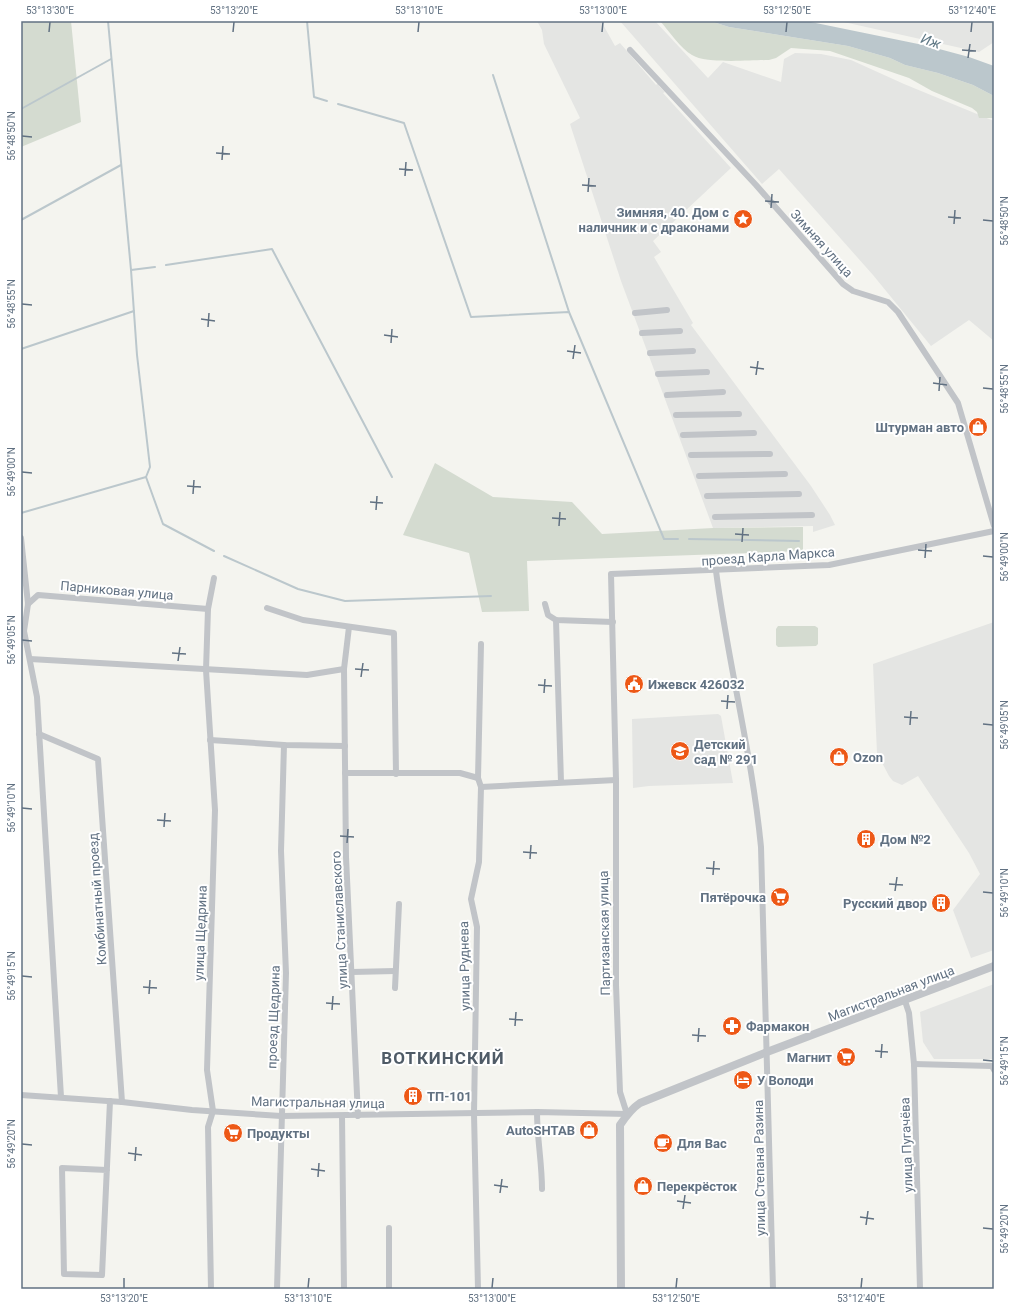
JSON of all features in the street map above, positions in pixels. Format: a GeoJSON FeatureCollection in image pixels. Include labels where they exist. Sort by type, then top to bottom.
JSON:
{"type":"FeatureCollection","features":[{"type":"Feature","properties":{"kind":"street","name":"Зимняя улица"},"geometry":{"type":"LineString","coordinates":[[630,50],[756,185],[843,284],[853,291],[888,302],[898,312],[958,402],[994,526]]}},
{"type":"Feature","properties":{"kind":"street"},"geometry":{"type":"LineString","coordinates":[[635,313],[667,310]]}},
{"type":"Feature","properties":{"kind":"street"},"geometry":{"type":"LineString","coordinates":[[642,333],[680,331]]}},
{"type":"Feature","properties":{"kind":"street"},"geometry":{"type":"LineString","coordinates":[[650,353],[693,351]]}},
{"type":"Feature","properties":{"kind":"street"},"geometry":{"type":"LineString","coordinates":[[658,374],[707,372]]}},
{"type":"Feature","properties":{"kind":"street"},"geometry":{"type":"LineString","coordinates":[[667,395],[723,392]]}},
{"type":"Feature","properties":{"kind":"street"},"geometry":{"type":"LineString","coordinates":[[676,415],[739,414]]}},
{"type":"Feature","properties":{"kind":"street"},"geometry":{"type":"LineString","coordinates":[[683,435],[754,434]]}},
{"type":"Feature","properties":{"kind":"street"},"geometry":{"type":"LineString","coordinates":[[691,455],[770,454]]}},
{"type":"Feature","properties":{"kind":"street"},"geometry":{"type":"LineString","coordinates":[[699,476],[785,474]]}},
{"type":"Feature","properties":{"kind":"street"},"geometry":{"type":"LineString","coordinates":[[707,496],[799,494]]}},
{"type":"Feature","properties":{"kind":"street"},"geometry":{"type":"LineString","coordinates":[[715,517],[812,515]]}},
{"type":"Feature","properties":{"kind":"street","name":"проезд Карла Маркса"},"geometry":{"type":"LineString","coordinates":[[611,574],[716,571],[829,565],[994,531]]}},
{"type":"Feature","properties":{"kind":"street"},"geometry":{"type":"LineString","coordinates":[[21,538],[28,604],[24,631],[37,697],[61,1097]]}},
{"type":"Feature","properties":{"kind":"street","name":"улица Степана Разина"},"geometry":{"type":"LineString","coordinates":[[716,571],[738,708],[757,804],[761,847],[773,1289]]}},
{"type":"Feature","properties":{"kind":"street","name":"Партизанская улица"},"geometry":{"type":"LineString","coordinates":[[611,574],[616,780],[616,986],[620,1092],[627,1114]]}},
{"type":"Feature","properties":{"kind":"street","name":"улица Щедрина"},"geometry":{"type":"LineString","coordinates":[[211,1289],[208,1127],[213,1111],[207,1070],[215,810],[206,670],[208,609],[214,578]]}},
{"type":"Feature","properties":{"kind":"street","name":"Парниковая улица"},"geometry":{"type":"LineString","coordinates":[[28,604],[38,595],[208,609]]}},
{"type":"Feature","properties":{"kind":"street"},"geometry":{"type":"LineString","coordinates":[[545,604],[548,615],[556,620],[612,622]]}},
{"type":"Feature","properties":{"kind":"street"},"geometry":{"type":"LineString","coordinates":[[267,608],[303,620],[394,633],[396,774]]}},
{"type":"Feature","properties":{"kind":"street"},"geometry":{"type":"LineString","coordinates":[[556,620],[561,782]]}},
{"type":"Feature","properties":{"kind":"street","name":"улица Станиславского"},"geometry":{"type":"LineString","coordinates":[[349,627],[344,669],[346,857],[358,1116]]}},
{"type":"Feature","properties":{"kind":"street","name":"улица Руднева"},"geometry":{"type":"LineString","coordinates":[[478,1289],[474,1114],[477,927],[471,899],[479,862],[481,787],[478,778],[481,644]]}},
{"type":"Feature","properties":{"kind":"street"},"geometry":{"type":"LineString","coordinates":[[30,658],[307,675],[344,669]]}},
{"type":"Feature","properties":{"kind":"street","name":"Комбинатный проезд"},"geometry":{"type":"LineString","coordinates":[[39,734],[98,759],[122,1102]]}},
{"type":"Feature","properties":{"kind":"street"},"geometry":{"type":"LineString","coordinates":[[210,740],[284,745],[345,746]]}},
{"type":"Feature","properties":{"kind":"street","name":"проезд Щедрина"},"geometry":{"type":"LineString","coordinates":[[277,1289],[286,973],[281,850],[284,745]]}},
{"type":"Feature","properties":{"kind":"street"},"geometry":{"type":"LineString","coordinates":[[345,773],[460,773],[478,778]]}},
{"type":"Feature","properties":{"kind":"street"},"geometry":{"type":"LineString","coordinates":[[481,787],[616,780]]}},
{"type":"Feature","properties":{"kind":"street"},"geometry":{"type":"LineString","coordinates":[[395,988],[399,904]]}},
{"type":"Feature","properties":{"kind":"street","name":"Магистральная улица"},"geometry":{"type":"LineString","coordinates":[[21,1095],[61,1097],[192,1110],[281,1116],[358,1116],[537,1112],[627,1114],[640,1103],[767,1052],[994,966]]}},
{"type":"Feature","properties":{"kind":"street"},"geometry":{"type":"LineString","coordinates":[[352,972],[395,971]]}},
{"type":"Feature","properties":{"kind":"street","name":"улица Пугачёва"},"geometry":{"type":"LineString","coordinates":[[905,1001],[910,1013],[914,1064],[920,1289]]}},
{"type":"Feature","properties":{"kind":"street"},"geometry":{"type":"LineString","coordinates":[[914,1064],[993,1068]]}},
{"type":"Feature","properties":{"kind":"street"},"geometry":{"type":"LineString","coordinates":[[107,1170],[62,1168],[64,1274],[102,1275],[107,1170],[110,1101]]}},
{"type":"Feature","properties":{"kind":"street"},"geometry":{"type":"LineString","coordinates":[[537,1112],[537,1135],[542,1160],[542,1189]]}},
{"type":"Feature","properties":{"kind":"street"},"geometry":{"type":"LineString","coordinates":[[621,1289],[620,1125],[627,1114]]}},
{"type":"Feature","properties":{"kind":"street"},"geometry":{"type":"LineString","coordinates":[[342,1116],[344,1289]]}},
{"type":"Feature","properties":{"kind":"street"},"geometry":{"type":"LineString","coordinates":[[389,1228],[389,1289]]}},
{"type":"Feature","properties":{"kind":"shaded area"},"geometry":{"type":"Polygon","coordinates":[[[21,21],[71,21],[81,122],[21,147],[21,21]]]}},
{"type":"Feature","properties":{"kind":"shaded area"},"geometry":{"type":"Polygon","coordinates":[[[537,21],[601,21],[615,46],[620,43],[656,85],[659,82],[659,86],[665,92],[663,93],[731,168],[653,241],[661,252],[654,257],[693,323],[691,325],[811,486],[835,525],[813,532],[813,526],[713,528],[621,281],[570,124],[580,118],[544,44],[542,30],[537,21]]]}},
{"type":"Feature","properties":{"kind":"shaded area"},"geometry":{"type":"Polygon","coordinates":[[[620,21],[655,21],[708,78],[723,62],[781,82],[784,59],[795,53],[821,54],[851,60],[904,84],[994,121],[994,341],[969,320],[931,346],[873,275],[779,169],[762,184],[620,21]]]}},
{"type":"Feature","properties":{"kind":"shaded area"},"geometry":{"type":"Polygon","coordinates":[[[660,21],[710,21],[729,27],[848,46],[890,58],[905,65],[938,73],[973,85],[994,96],[994,118],[979,118],[977,112],[972,108],[932,91],[909,78],[830,51],[791,48],[776,58],[769,60],[717,61],[698,58],[684,49],[660,21]]]}},
{"type":"Feature","properties":{"kind":"shaded area","name":"Иж"},"geometry":{"type":"Polygon","coordinates":[[[710,21],[806,21],[928,46],[969,57],[994,66],[994,96],[973,85],[938,73],[905,65],[890,58],[848,46],[729,27],[710,21]]]}},
{"type":"Feature","properties":{"kind":"shaded area"},"geometry":{"type":"Polygon","coordinates":[[[839,21],[994,21],[994,42],[979,52],[839,21]]]}},
{"type":"Feature","properties":{"kind":"shaded area"},"geometry":{"type":"Polygon","coordinates":[[[435,463],[493,497],[572,502],[602,534],[713,528],[803,527],[803,551],[527,561],[529,611],[482,612],[469,553],[403,535],[435,463]]]}},
{"type":"Feature","properties":{"kind":"shaded area"},"geometry":{"type":"Polygon","coordinates":[[[994,622],[994,950],[971,958],[953,910],[980,874],[969,853],[918,776],[902,785],[893,781],[877,753],[873,664],[994,622]]]}},
{"type":"Feature","properties":{"kind":"shaded area"},"geometry":{"type":"Polygon","coordinates":[[[778,626],[815,626],[818,628],[818,644],[816,646],[778,647],[776,645],[776,629],[778,626]]]}},
{"type":"Feature","properties":{"kind":"shaded area","name":"Детский сад № 291"},"geometry":{"type":"Polygon","coordinates":[[[718,714],[721,716],[733,783],[633,788],[632,719],[718,714]]]}},
{"type":"Feature","properties":{"kind":"shaded area"},"geometry":{"type":"Polygon","coordinates":[[[994,984],[994,1059],[934,1059],[923,1042],[920,1012],[994,984]]]}},
{"type":"Feature","properties":{"kind":"waterway"},"geometry":{"type":"LineString","coordinates":[[108,21],[131,270],[155,267]]}},
{"type":"Feature","properties":{"kind":"waterway"},"geometry":{"type":"LineString","coordinates":[[307,21],[314,97],[327,101]]}},
{"type":"Feature","properties":{"kind":"waterway"},"geometry":{"type":"LineString","coordinates":[[21,109],[111,59]]}},
{"type":"Feature","properties":{"kind":"waterway"},"geometry":{"type":"LineString","coordinates":[[493,75],[569,312]]}},
{"type":"Feature","properties":{"kind":"waterway"},"geometry":{"type":"LineString","coordinates":[[338,104],[404,123],[471,317],[569,312],[664,539],[678,539]]}},
{"type":"Feature","properties":{"kind":"waterway"},"geometry":{"type":"LineString","coordinates":[[21,220],[121,165]]}},
{"type":"Feature","properties":{"kind":"waterway"},"geometry":{"type":"LineString","coordinates":[[166,265],[272,249],[392,477]]}},
{"type":"Feature","properties":{"kind":"waterway"},"geometry":{"type":"LineString","coordinates":[[131,270],[137,355],[150,467],[146,477],[163,524],[214,551]]}},
{"type":"Feature","properties":{"kind":"waterway"},"geometry":{"type":"LineString","coordinates":[[21,349],[134,311]]}},
{"type":"Feature","properties":{"kind":"waterway"},"geometry":{"type":"LineString","coordinates":[[21,513],[146,477]]}},
{"type":"Feature","properties":{"kind":"waterway"},"geometry":{"type":"LineString","coordinates":[[689,539],[799,541]]}},
{"type":"Feature","properties":{"kind":"waterway"},"geometry":{"type":"LineString","coordinates":[[224,556],[298,589],[345,601],[491,596]]}},
{"type":"Feature","properties":{"kind":"place","name":"Зимняя, 40. Дом с наличник и с драконами"},"geometry":{"type":"Point","coordinates":[743,219]}},
{"type":"Feature","properties":{"kind":"place","name":"Штурман авто"},"geometry":{"type":"Point","coordinates":[978,427]}},
{"type":"Feature","properties":{"kind":"place","name":"Ижевск 426032"},"geometry":{"type":"Point","coordinates":[634,684]}},
{"type":"Feature","properties":{"kind":"place","name":"Детский сад № 291"},"geometry":{"type":"Point","coordinates":[680,751]}},
{"type":"Feature","properties":{"kind":"place","name":"Ozon"},"geometry":{"type":"Point","coordinates":[839,757]}},
{"type":"Feature","properties":{"kind":"place","name":"Дом №2"},"geometry":{"type":"Point","coordinates":[866,839]}},
{"type":"Feature","properties":{"kind":"place","name":"Пятёрочка"},"geometry":{"type":"Point","coordinates":[780,897]}},
{"type":"Feature","properties":{"kind":"place","name":"Русский двор"},"geometry":{"type":"Point","coordinates":[941,903]}},
{"type":"Feature","properties":{"kind":"place","name":"Фармакон"},"geometry":{"type":"Point","coordinates":[732,1026]}},
{"type":"Feature","properties":{"kind":"place","name":"Магнит"},"geometry":{"type":"Point","coordinates":[846,1057]}},
{"type":"Feature","properties":{"kind":"place","name":"У Володи"},"geometry":{"type":"Point","coordinates":[743,1080]}},
{"type":"Feature","properties":{"kind":"place","name":"ТП-101"},"geometry":{"type":"Point","coordinates":[413,1096]}},
{"type":"Feature","properties":{"kind":"place","name":"AutoSHTAB"},"geometry":{"type":"Point","coordinates":[589,1130]}},
{"type":"Feature","properties":{"kind":"place","name":"Продукты"},"geometry":{"type":"Point","coordinates":[233,1133]}},
{"type":"Feature","properties":{"kind":"place","name":"Для Вас"},"geometry":{"type":"Point","coordinates":[663,1143]}},
{"type":"Feature","properties":{"kind":"place","name":"Перекрёсток"},"geometry":{"type":"Point","coordinates":[643,1186]}},
{"type":"Feature","properties":{"kind":"district","name":"ВОТКИНСКИЙ"},"geometry":{"type":"Point","coordinates":[443,1058]}}]}
